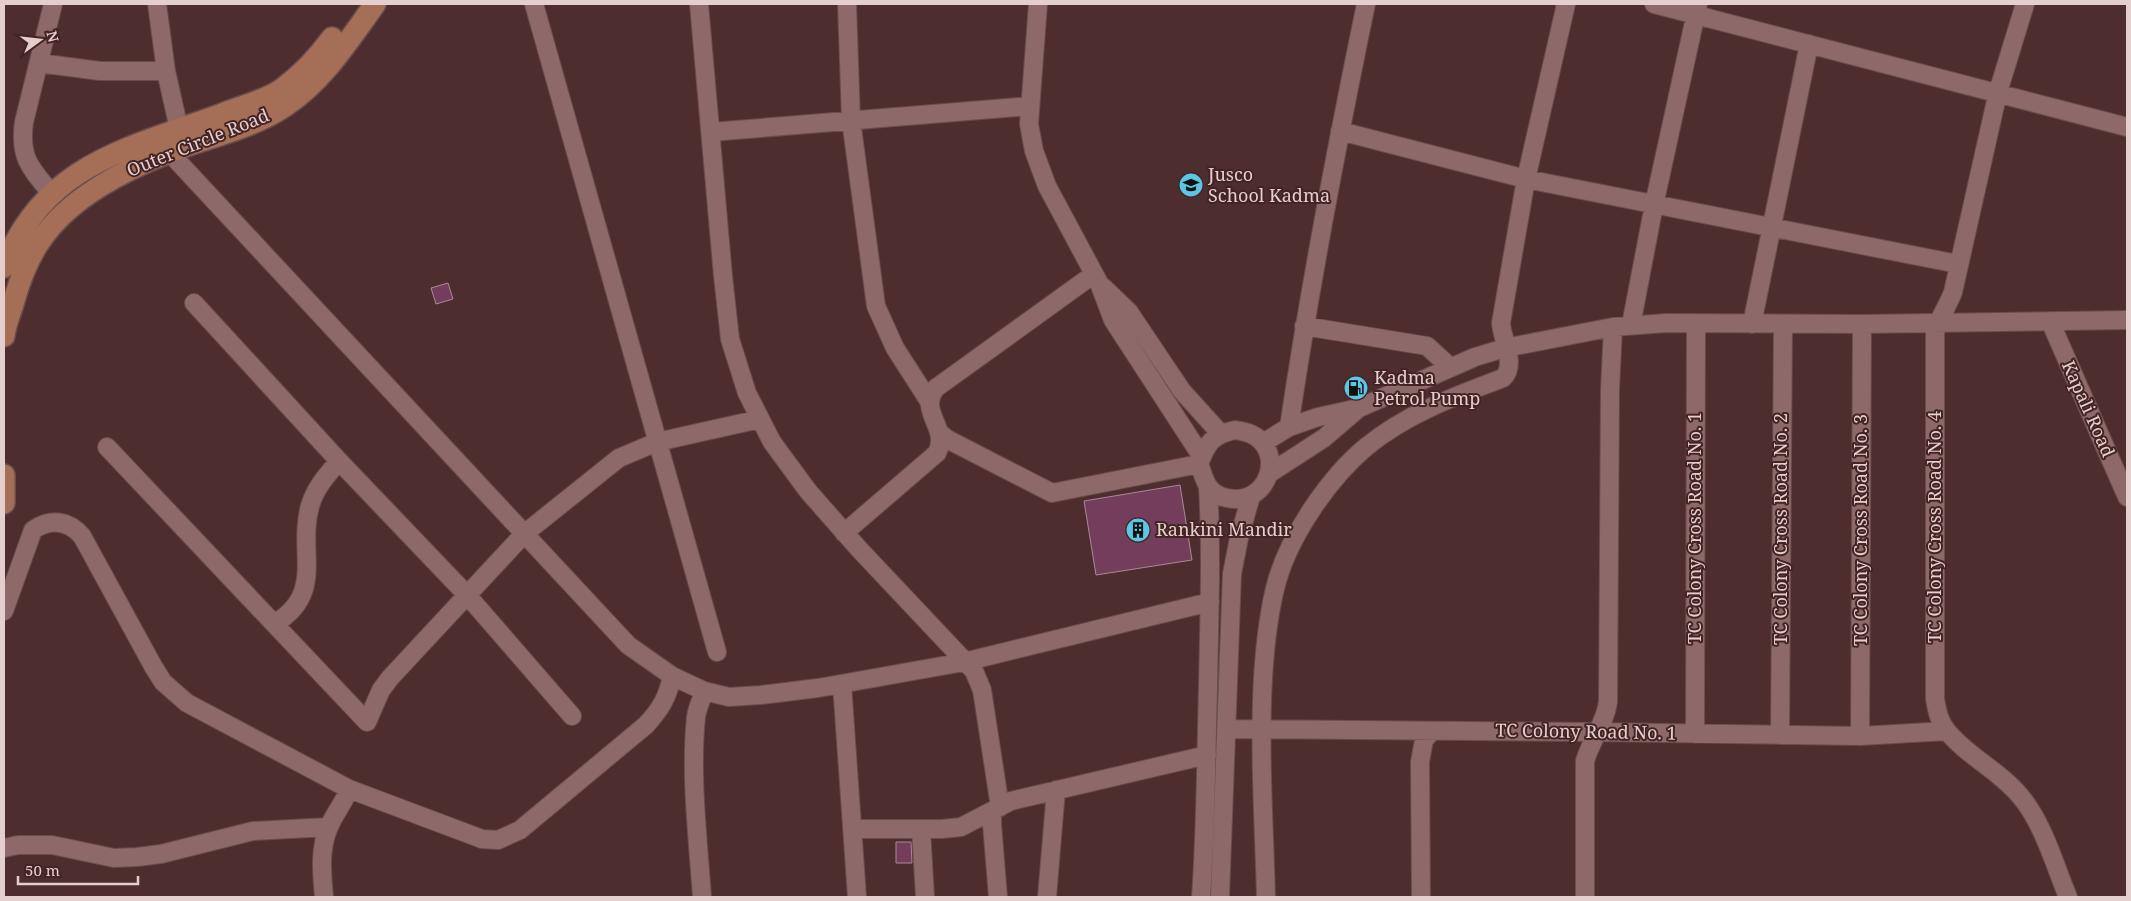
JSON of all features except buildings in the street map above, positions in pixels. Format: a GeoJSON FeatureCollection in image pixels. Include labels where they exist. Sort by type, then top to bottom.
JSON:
{"type":"FeatureCollection","features":[{"type":"Feature","properties":{"kind":"main road","name":"Outer Circle Road"},"geometry":{"type":"LineString","coordinates":[[4,336],[21,277],[40,241],[63,215],[90,193],[164,144],[179,130],[280,90],[302,73],[324,50],[357,4]]}},
{"type":"Feature","properties":{"kind":"main road","name":"Outer Circle Road"},"geometry":{"type":"LineString","coordinates":[[4,264],[25,224],[44,200],[77,173],[98,161],[259,120],[301,95],[319,78],[375,4]]}},
{"type":"Feature","properties":{"kind":"main road"},"geometry":{"type":"LineString","coordinates":[[4,475],[4,503]]}},
{"type":"Feature","properties":{"kind":"street"},"geometry":{"type":"LineString","coordinates":[[52,194],[32,170],[25,158],[22,140],[53,4]]}},
{"type":"Feature","properties":{"kind":"street"},"geometry":{"type":"LineString","coordinates":[[157,4],[166,71],[179,130]]}},
{"type":"Feature","properties":{"kind":"street"},"geometry":{"type":"LineString","coordinates":[[534,4],[717,652]]}},
{"type":"Feature","properties":{"kind":"street"},"geometry":{"type":"LineString","coordinates":[[699,4],[722,276],[730,339],[747,393],[772,442],[808,491],[844,533],[974,672],[982,690],[996,809],[992,824],[998,897]]}},
{"type":"Feature","properties":{"kind":"street"},"geometry":{"type":"LineString","coordinates":[[847,4],[851,120],[876,306],[895,348],[929,401]]}},
{"type":"Feature","properties":{"kind":"street"},"geometry":{"type":"LineString","coordinates":[[1038,4],[1029,124],[1034,151],[1047,186],[1097,279],[1114,320],[1200,461],[1208,487],[1211,524],[1210,602],[1206,832],[1201,897]]}},
{"type":"Feature","properties":{"kind":"street"},"geometry":{"type":"LineString","coordinates":[[1289,427],[1304,326],[1340,131],[1366,4]]}},
{"type":"Feature","properties":{"kind":"street"},"geometry":{"type":"LineString","coordinates":[[1266,897],[1260,730],[1266,633],[1277,580],[1300,527],[1332,482],[1366,448],[1404,421],[1449,398],[1503,378],[1510,368],[1501,323],[1526,179],[1566,4]]}},
{"type":"Feature","properties":{"kind":"street"},"geometry":{"type":"LineString","coordinates":[[1654,4],[1697,9],[1809,44],[2127,127]]}},
{"type":"Feature","properties":{"kind":"street"},"geometry":{"type":"LineString","coordinates":[[1938,321],[1948,305],[1998,92],[2025,4]]}},
{"type":"Feature","properties":{"kind":"street"},"geometry":{"type":"LineString","coordinates":[[1631,325],[1654,205],[1697,9]]}},
{"type":"Feature","properties":{"kind":"street"},"geometry":{"type":"LineString","coordinates":[[1752,324],[1809,44]]}},
{"type":"Feature","properties":{"kind":"street"},"geometry":{"type":"LineString","coordinates":[[39,63],[100,71],[166,71]]}},
{"type":"Feature","properties":{"kind":"street"},"geometry":{"type":"LineString","coordinates":[[710,132],[1030,106]]}},
{"type":"Feature","properties":{"kind":"street"},"geometry":{"type":"LineString","coordinates":[[1340,131],[1526,179],[1958,264]]}},
{"type":"Feature","properties":{"kind":"street"},"geometry":{"type":"LineString","coordinates":[[164,144],[628,646],[672,676],[704,691],[737,696],[842,684],[964,662],[1210,602]]}},
{"type":"Feature","properties":{"kind":"street"},"geometry":{"type":"LineString","coordinates":[[844,533],[937,453],[941,444],[940,433],[929,407],[929,401],[936,388],[1097,279]]}},
{"type":"Feature","properties":{"kind":"street"},"geometry":{"type":"LineString","coordinates":[[1097,279],[1130,312],[1182,391],[1220,434]]}},
{"type":"Feature","properties":{"kind":"street"},"geometry":{"type":"LineString","coordinates":[[194,303],[467,595],[572,716]]}},
{"type":"Feature","properties":{"kind":"street"},"geometry":{"type":"LineString","coordinates":[[1263,443],[1289,427],[1318,416],[1359,408],[1475,357],[1505,348],[1613,327],[1696,323],[1862,324],[1938,321],[2127,320]]}},
{"type":"Feature","properties":{"kind":"street","name":"TC Colony Cross Road No. 4"},"geometry":{"type":"LineString","coordinates":[[1938,321],[1935,333],[1935,699],[1939,716],[1946,731]]}},
{"type":"Feature","properties":{"kind":"street","name":"Kapali Road"},"geometry":{"type":"LineString","coordinates":[[2050,321],[2127,497]]}},
{"type":"Feature","properties":{"kind":"street","name":"TC Colony Cross Road No. 1"},"geometry":{"type":"LineString","coordinates":[[1695,734],[1696,323]]}},
{"type":"Feature","properties":{"kind":"street","name":"TC Colony Cross Road No. 2"},"geometry":{"type":"LineString","coordinates":[[1780,735],[1783,324]]}},
{"type":"Feature","properties":{"kind":"street","name":"TC Colony Cross Road No. 3"},"geometry":{"type":"LineString","coordinates":[[1860,736],[1862,324]]}},
{"type":"Feature","properties":{"kind":"street"},"geometry":{"type":"LineString","coordinates":[[1304,326],[1427,346],[1450,367]]}},
{"type":"Feature","properties":{"kind":"street"},"geometry":{"type":"LineString","coordinates":[[1585,897],[1585,761],[1599,732],[1608,702],[1610,390],[1613,327]]}},
{"type":"Feature","properties":{"kind":"street"},"geometry":{"type":"LineString","coordinates":[[1270,473],[1324,438],[1359,408]]}},
{"type":"Feature","properties":{"kind":"street"},"geometry":{"type":"LineString","coordinates":[[107,447],[367,722],[372,706],[385,684],[524,534],[619,458],[657,442],[760,418]]}},
{"type":"Feature","properties":{"kind":"street"},"geometry":{"type":"LineString","coordinates":[[1200,461],[1208,443],[1220,434],[1235,430],[1250,434],[1263,443],[1270,457],[1270,473],[1263,487],[1251,496],[1236,500],[1220,497],[1208,487]]}},
{"type":"Feature","properties":{"kind":"street"},"geometry":{"type":"LineString","coordinates":[[940,433],[947,439],[1052,493],[1200,461]]}},
{"type":"Feature","properties":{"kind":"street"},"geometry":{"type":"LineString","coordinates":[[274,624],[287,617],[298,605],[306,588],[307,528],[310,508],[315,493],[339,460]]}},
{"type":"Feature","properties":{"kind":"street"},"geometry":{"type":"LineString","coordinates":[[1220,897],[1232,574],[1239,538],[1251,496]]}},
{"type":"Feature","properties":{"kind":"street"},"geometry":{"type":"LineString","coordinates":[[4,610],[33,530],[53,522],[65,523],[76,528],[88,546],[153,666],[163,682],[175,694],[203,712],[349,789],[482,839],[498,840],[509,837],[520,830],[646,726],[662,707],[670,690],[672,676]]}},
{"type":"Feature","properties":{"kind":"street"},"geometry":{"type":"LineString","coordinates":[[842,684],[856,897]]}},
{"type":"Feature","properties":{"kind":"street"},"geometry":{"type":"LineString","coordinates":[[702,897],[695,792],[695,747],[696,715],[704,691]]}},
{"type":"Feature","properties":{"kind":"street","name":"TC Colony Road No. 1"},"geometry":{"type":"LineString","coordinates":[[1226,729],[1860,736],[1946,731]]}},
{"type":"Feature","properties":{"kind":"street"},"geometry":{"type":"LineString","coordinates":[[1421,897],[1421,755],[1424,740],[1432,731]]}},
{"type":"Feature","properties":{"kind":"street"},"geometry":{"type":"LineString","coordinates":[[1946,731],[2008,783],[2022,798],[2035,819],[2068,897]]}},
{"type":"Feature","properties":{"kind":"street"},"geometry":{"type":"LineString","coordinates":[[852,829],[921,830],[961,827],[1011,802],[1207,755]]}},
{"type":"Feature","properties":{"kind":"street"},"geometry":{"type":"LineString","coordinates":[[324,897],[322,849],[328,828],[345,800],[349,789]]}},
{"type":"Feature","properties":{"kind":"street"},"geometry":{"type":"LineString","coordinates":[[1047,897],[1056,790]]}},
{"type":"Feature","properties":{"kind":"street"},"geometry":{"type":"LineString","coordinates":[[4,848],[18,845],[52,845],[114,858],[137,857],[161,854],[253,831],[328,828]]}},
{"type":"Feature","properties":{"kind":"street"},"geometry":{"type":"LineString","coordinates":[[921,830],[925,897]]}},
{"type":"Feature","properties":{"kind":"place","name":"Jusco School Kadma"},"geometry":{"type":"Point","coordinates":[1191,185]}},
{"type":"Feature","properties":{"kind":"place","name":"Kadma Petrol Pump"},"geometry":{"type":"Point","coordinates":[1356,388]}},
{"type":"Feature","properties":{"kind":"place","name":"Rankini Mandir"},"geometry":{"type":"Point","coordinates":[1138,530]}}]}
